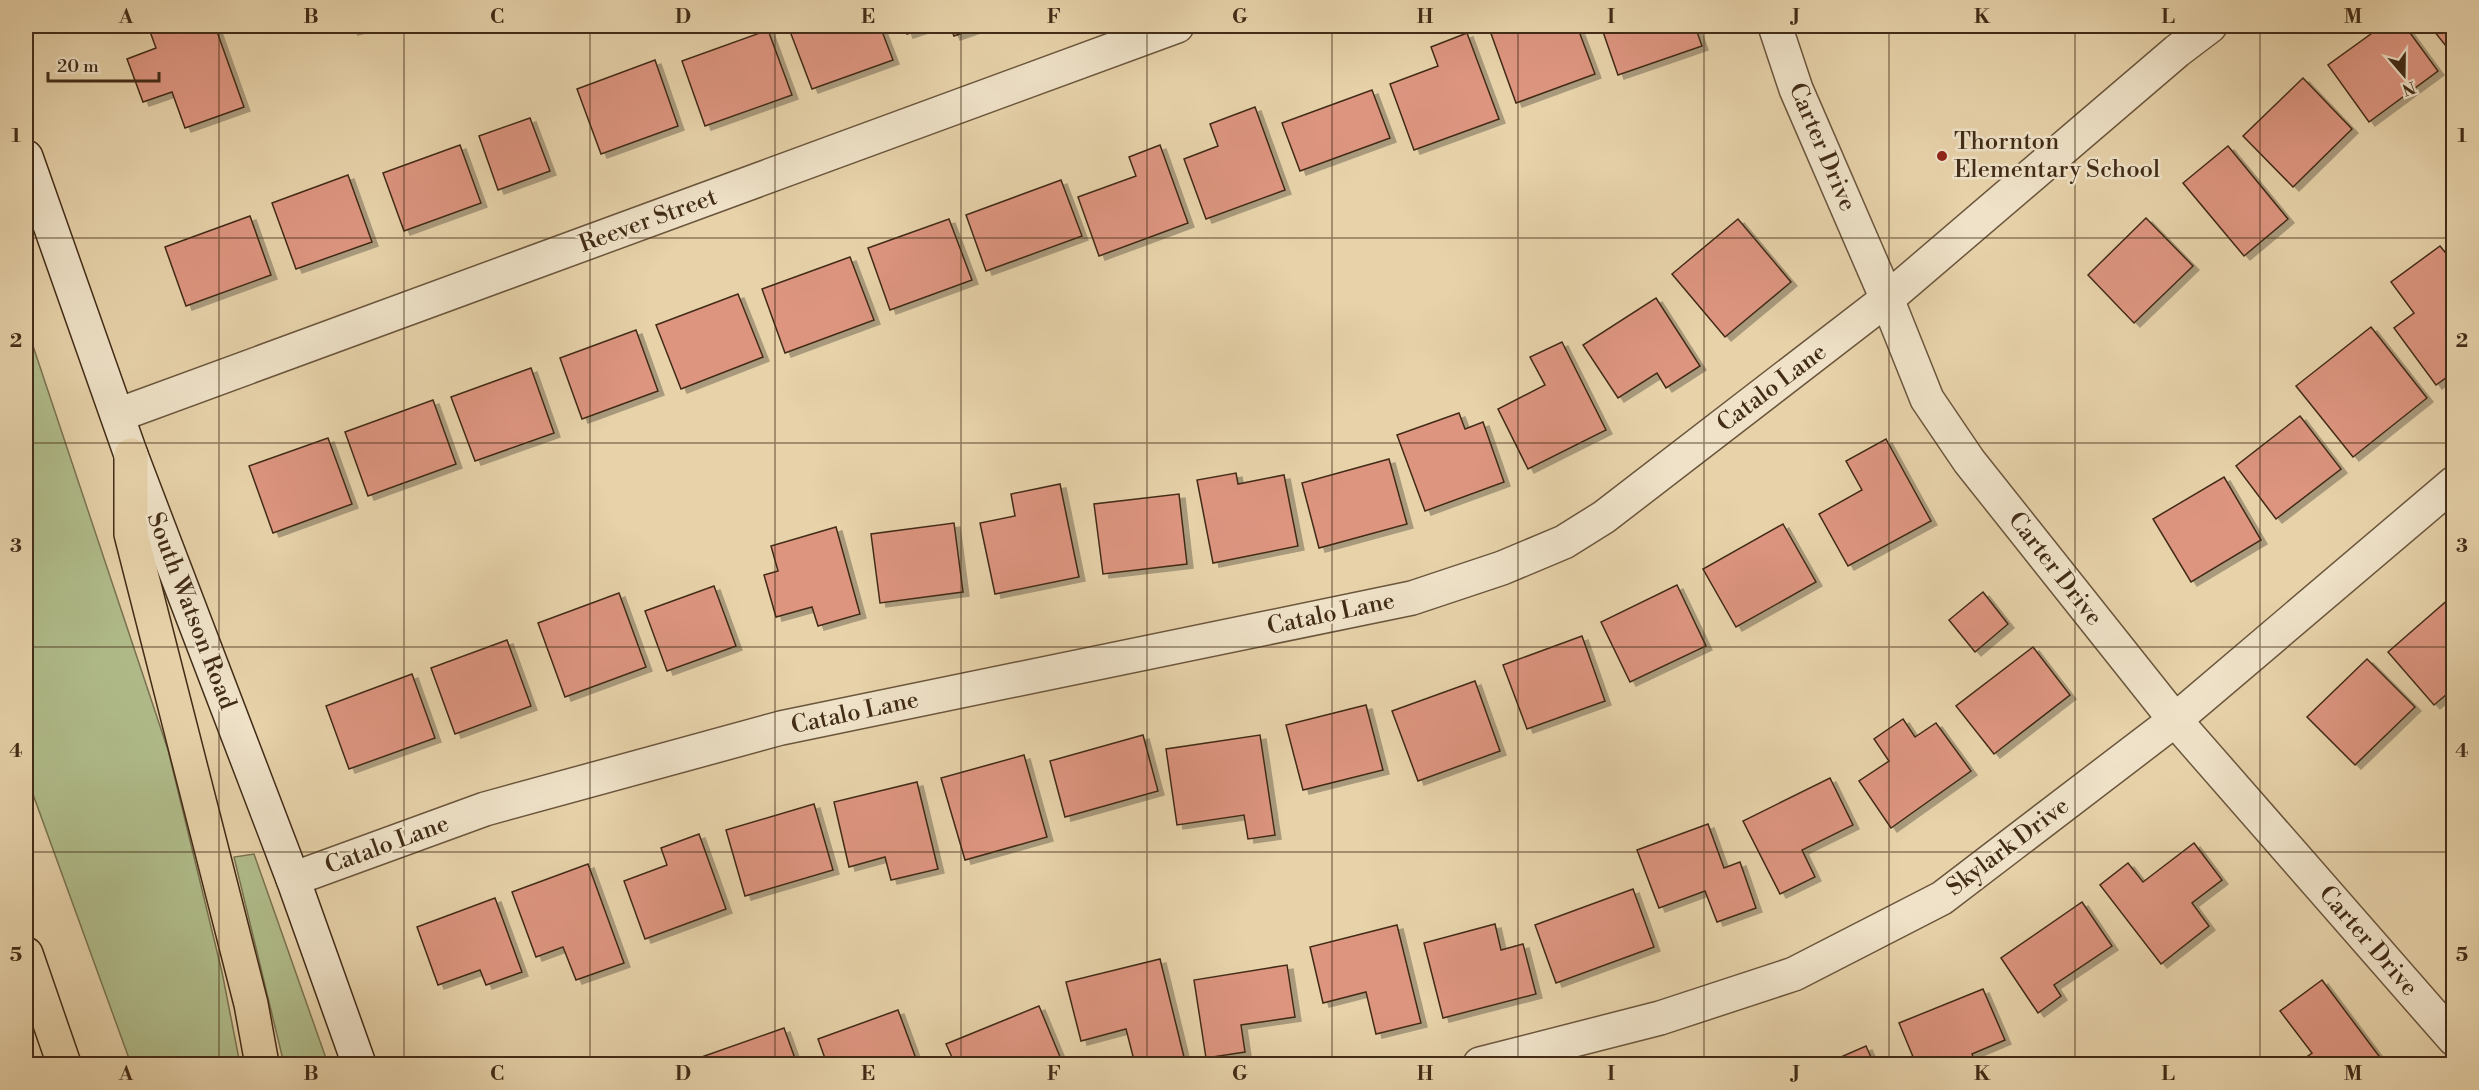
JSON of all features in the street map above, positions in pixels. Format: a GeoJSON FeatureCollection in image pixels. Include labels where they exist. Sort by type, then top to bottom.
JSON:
{"type":"FeatureCollection","features":[{"type":"Feature","properties":{"kind":"highway"},"geometry":{"type":"LineString","coordinates":[[131,455],[131,534],[251,1004],[262,1065]]}},
{"type":"Feature","properties":{"kind":"highway"},"geometry":{"type":"LineString","coordinates":[[26,954],[64,1065]]}},
{"type":"Feature","properties":{"kind":"street","name":"Reever Street"},"geometry":{"type":"LineString","coordinates":[[118,415],[1177,26]]}},
{"type":"Feature","properties":{"kind":"street","name":"Carter Drive"},"geometry":{"type":"LineString","coordinates":[[1774,26],[1796,89],[1887,299],[1926,399],[1969,461],[2175,720],[2454,1039]]}},
{"type":"Feature","properties":{"kind":"street","name":"Catalo Lane"},"geometry":{"type":"LineString","coordinates":[[293,879],[485,809],[781,728],[1412,598],[1502,568],[1564,542],[1604,517],[1887,299],[2176,51],[2210,26]]}},
{"type":"Feature","properties":{"kind":"street","name":"South Watson Road"},"geometry":{"type":"LineString","coordinates":[[26,157],[131,455],[293,879],[359,1065]]}},
{"type":"Feature","properties":{"kind":"street","name":"Skylark Drive"},"geometry":{"type":"LineString","coordinates":[[1480,1065],[1660,1018],[1794,974],[1942,898],[2175,720],[2454,483]]}},
{"type":"Feature","properties":{"kind":"green space"},"geometry":{"type":"Polygon","coordinates":[[[26,325],[168,750],[222,972],[240,1064],[131,1064],[26,775],[26,325]]]}},
{"type":"Feature","properties":{"kind":"green space"},"geometry":{"type":"Polygon","coordinates":[[[254,854],[328,1064],[284,1064],[234,857],[254,854]]]}},
{"type":"Feature","properties":{"kind":"building"},"geometry":{"type":"Polygon","coordinates":[[[148,26],[215,26],[244,107],[185,128],[172,92],[143,102],[127,59],[156,48],[148,26]]]}},
{"type":"Feature","properties":{"kind":"building"},"geometry":{"type":"Polygon","coordinates":[[[350,26],[369,26],[352,31],[350,26]]]}},
{"type":"Feature","properties":{"kind":"building"},"geometry":{"type":"Polygon","coordinates":[[[788,26],[880,26],[893,60],[812,89],[788,26]]]}},
{"type":"Feature","properties":{"kind":"building"},"geometry":{"type":"Polygon","coordinates":[[[904,26],[931,26],[907,34],[904,26]]]}},
{"type":"Feature","properties":{"kind":"building"},"geometry":{"type":"Polygon","coordinates":[[[950,26],[983,26],[954,36],[950,26]]]}},
{"type":"Feature","properties":{"kind":"building"},"geometry":{"type":"Polygon","coordinates":[[[1496,26],[1577,26],[1595,74],[1516,103],[1489,28],[1496,26]]]}},
{"type":"Feature","properties":{"kind":"building"},"geometry":{"type":"Polygon","coordinates":[[[1601,26],[1695,26],[1702,46],[1618,75],[1601,26]]]}},
{"type":"Feature","properties":{"kind":"building"},"geometry":{"type":"Polygon","coordinates":[[[2382,26],[2405,26],[2438,71],[2369,122],[2328,65],[2382,26]]]}},
{"type":"Feature","properties":{"kind":"building"},"geometry":{"type":"Polygon","coordinates":[[[2430,26],[2454,26],[2454,48],[2450,51],[2430,26]]]}},
{"type":"Feature","properties":{"kind":"building"},"geometry":{"type":"Polygon","coordinates":[[[768,30],[792,95],[705,126],[682,61],[768,30]]]}},
{"type":"Feature","properties":{"kind":"building"},"geometry":{"type":"Polygon","coordinates":[[[1467,33],[1499,119],[1414,150],[1390,84],[1438,66],[1431,47],[1467,33]]]}},
{"type":"Feature","properties":{"kind":"building"},"geometry":{"type":"Polygon","coordinates":[[[655,60],[678,126],[601,154],[577,89],[655,60]]]}},
{"type":"Feature","properties":{"kind":"building"},"geometry":{"type":"Polygon","coordinates":[[[2303,78],[2352,129],[2293,187],[2243,136],[2303,78]]]}},
{"type":"Feature","properties":{"kind":"building"},"geometry":{"type":"Polygon","coordinates":[[[1372,90],[1390,138],[1300,171],[1282,123],[1372,90]]]}},
{"type":"Feature","properties":{"kind":"building"},"geometry":{"type":"Polygon","coordinates":[[[1255,107],[1285,190],[1206,219],[1184,159],[1218,146],[1210,124],[1255,107]]]}},
{"type":"Feature","properties":{"kind":"building"},"geometry":{"type":"Polygon","coordinates":[[[530,118],[550,171],[498,190],[479,136],[530,118]]]}},
{"type":"Feature","properties":{"kind":"building"},"geometry":{"type":"Polygon","coordinates":[[[460,145],[481,203],[404,231],[383,173],[460,145]]]}},
{"type":"Feature","properties":{"kind":"building"},"geometry":{"type":"Polygon","coordinates":[[[1160,145],[1188,223],[1099,256],[1078,197],[1136,176],[1129,157],[1160,145]]]}},
{"type":"Feature","properties":{"kind":"building"},"geometry":{"type":"Polygon","coordinates":[[[2228,146],[2288,219],[2244,256],[2183,183],[2228,146]]]}},
{"type":"Feature","properties":{"kind":"building"},"geometry":{"type":"Polygon","coordinates":[[[348,175],[372,242],[296,269],[272,203],[348,175]]]}},
{"type":"Feature","properties":{"kind":"building"},"geometry":{"type":"Polygon","coordinates":[[[1061,180],[1082,236],[986,271],[966,215],[1061,180]]]}},
{"type":"Feature","properties":{"kind":"building"},"geometry":{"type":"Polygon","coordinates":[[[250,216],[271,275],[186,306],[165,247],[250,216]]]}},
{"type":"Feature","properties":{"kind":"building"},"geometry":{"type":"Polygon","coordinates":[[[2146,218],[2193,266],[2134,323],[2088,275],[2146,218]]]}},
{"type":"Feature","properties":{"kind":"building"},"geometry":{"type":"Polygon","coordinates":[[[949,219],[972,280],[890,310],[868,248],[949,219]]]}},
{"type":"Feature","properties":{"kind":"building"},"geometry":{"type":"Polygon","coordinates":[[[1738,219],[1791,282],[1725,337],[1672,274],[1738,219]]]}},
{"type":"Feature","properties":{"kind":"building"},"geometry":{"type":"Polygon","coordinates":[[[2440,246],[2454,263],[2454,372],[2436,385],[2394,328],[2414,313],[2391,282],[2440,246]]]}},
{"type":"Feature","properties":{"kind":"building"},"geometry":{"type":"Polygon","coordinates":[[[850,257],[874,320],[785,353],[762,289],[850,257]]]}},
{"type":"Feature","properties":{"kind":"building"},"geometry":{"type":"Polygon","coordinates":[[[738,294],[763,357],[681,389],[656,325],[738,294]]]}},
{"type":"Feature","properties":{"kind":"building"},"geometry":{"type":"Polygon","coordinates":[[[1656,298],[1700,366],[1666,388],[1657,373],[1618,398],[1583,345],[1656,298]]]}},
{"type":"Feature","properties":{"kind":"building"},"geometry":{"type":"Polygon","coordinates":[[[2371,327],[2427,398],[2353,457],[2296,386],[2371,327]]]}},
{"type":"Feature","properties":{"kind":"building"},"geometry":{"type":"Polygon","coordinates":[[[636,330],[658,391],[582,419],[560,358],[636,330]]]}},
{"type":"Feature","properties":{"kind":"building"},"geometry":{"type":"Polygon","coordinates":[[[1562,342],[1606,430],[1528,469],[1498,409],[1545,385],[1530,357],[1562,342]]]}},
{"type":"Feature","properties":{"kind":"building"},"geometry":{"type":"Polygon","coordinates":[[[531,368],[554,433],[475,461],[451,397],[531,368]]]}},
{"type":"Feature","properties":{"kind":"building"},"geometry":{"type":"Polygon","coordinates":[[[433,400],[456,464],[368,496],[345,432],[433,400]]]}},
{"type":"Feature","properties":{"kind":"building"},"geometry":{"type":"Polygon","coordinates":[[[1459,413],[1465,429],[1483,422],[1504,482],[1425,511],[1397,435],[1459,413]]]}},
{"type":"Feature","properties":{"kind":"building"},"geometry":{"type":"Polygon","coordinates":[[[2300,416],[2341,469],[2276,519],[2236,466],[2300,416]]]}},
{"type":"Feature","properties":{"kind":"building"},"geometry":{"type":"Polygon","coordinates":[[[328,438],[352,504],[273,533],[249,466],[328,438]]]}},
{"type":"Feature","properties":{"kind":"building"},"geometry":{"type":"Polygon","coordinates":[[[1886,439],[1931,521],[1848,566],[1819,514],[1862,490],[1846,461],[1886,439]]]}},
{"type":"Feature","properties":{"kind":"building"},"geometry":{"type":"Polygon","coordinates":[[[1389,459],[1407,524],[1319,548],[1302,483],[1389,459]]]}},
{"type":"Feature","properties":{"kind":"building"},"geometry":{"type":"Polygon","coordinates":[[[1236,473],[1238,484],[1284,475],[1298,546],[1213,563],[1197,480],[1236,473]]]}},
{"type":"Feature","properties":{"kind":"building"},"geometry":{"type":"Polygon","coordinates":[[[2224,477],[2261,540],[2191,582],[2153,519],[2224,477]]]}},
{"type":"Feature","properties":{"kind":"building"},"geometry":{"type":"Polygon","coordinates":[[[1060,484],[1079,577],[995,594],[980,523],[1015,516],[1011,494],[1060,484]]]}},
{"type":"Feature","properties":{"kind":"building"},"geometry":{"type":"Polygon","coordinates":[[[1179,494],[1187,564],[1103,574],[1094,504],[1179,494]]]}},
{"type":"Feature","properties":{"kind":"building"},"geometry":{"type":"Polygon","coordinates":[[[954,523],[963,592],[880,603],[871,534],[954,523]]]}},
{"type":"Feature","properties":{"kind":"building"},"geometry":{"type":"Polygon","coordinates":[[[1783,524],[1816,582],[1736,627],[1703,569],[1783,524]]]}},
{"type":"Feature","properties":{"kind":"building"},"geometry":{"type":"Polygon","coordinates":[[[836,527],[860,614],[818,626],[812,607],[776,617],[764,575],[778,571],[771,546],[836,527]]]}},
{"type":"Feature","properties":{"kind":"building"},"geometry":{"type":"Polygon","coordinates":[[[1677,585],[1706,646],[1630,682],[1601,622],[1677,585]]]}},
{"type":"Feature","properties":{"kind":"building"},"geometry":{"type":"Polygon","coordinates":[[[714,586],[736,646],[667,671],[645,611],[714,586]]]}},
{"type":"Feature","properties":{"kind":"building"},"geometry":{"type":"Polygon","coordinates":[[[1983,592],[2008,624],[1975,652],[1949,620],[1983,592]]]}},
{"type":"Feature","properties":{"kind":"building"},"geometry":{"type":"Polygon","coordinates":[[[619,593],[646,667],[565,697],[538,623],[619,593]]]}},
{"type":"Feature","properties":{"kind":"building"},"geometry":{"type":"Polygon","coordinates":[[[2450,598],[2454,601],[2454,688],[2434,705],[2388,652],[2450,598]]]}},
{"type":"Feature","properties":{"kind":"building"},"geometry":{"type":"Polygon","coordinates":[[[1582,636],[1605,701],[1527,729],[1503,665],[1582,636]]]}},
{"type":"Feature","properties":{"kind":"building"},"geometry":{"type":"Polygon","coordinates":[[[507,640],[531,706],[455,734],[431,668],[507,640]]]}},
{"type":"Feature","properties":{"kind":"building"},"geometry":{"type":"Polygon","coordinates":[[[2033,647],[2070,695],[1994,754],[1956,706],[2033,647]]]}},
{"type":"Feature","properties":{"kind":"building"},"geometry":{"type":"Polygon","coordinates":[[[2367,659],[2415,707],[2355,765],[2307,717],[2367,659]]]}},
{"type":"Feature","properties":{"kind":"building"},"geometry":{"type":"Polygon","coordinates":[[[412,674],[435,738],[349,769],[326,706],[412,674]]]}},
{"type":"Feature","properties":{"kind":"building"},"geometry":{"type":"Polygon","coordinates":[[[1475,681],[1500,751],[1418,781],[1392,711],[1475,681]]]}},
{"type":"Feature","properties":{"kind":"building"},"geometry":{"type":"Polygon","coordinates":[[[1366,705],[1383,770],[1303,790],[1286,725],[1366,705]]]}},
{"type":"Feature","properties":{"kind":"building"},"geometry":{"type":"Polygon","coordinates":[[[1903,719],[1915,737],[1936,723],[1971,771],[1891,828],[1859,781],[1889,761],[1874,739],[1903,719]]]}},
{"type":"Feature","properties":{"kind":"building"},"geometry":{"type":"Polygon","coordinates":[[[1143,735],[1158,791],[1065,817],[1050,761],[1143,735]]]}},
{"type":"Feature","properties":{"kind":"building"},"geometry":{"type":"Polygon","coordinates":[[[1260,735],[1275,835],[1248,839],[1244,815],[1177,825],[1166,749],[1260,735]]]}},
{"type":"Feature","properties":{"kind":"building"},"geometry":{"type":"Polygon","coordinates":[[[1024,755],[1047,837],[965,860],[941,778],[1024,755]]]}},
{"type":"Feature","properties":{"kind":"building"},"geometry":{"type":"Polygon","coordinates":[[[1830,778],[1853,825],[1802,850],[1815,877],[1780,894],[1743,821],[1830,778]]]}},
{"type":"Feature","properties":{"kind":"building"},"geometry":{"type":"Polygon","coordinates":[[[917,782],[938,869],[891,880],[885,857],[849,867],[834,802],[917,782]]]}},
{"type":"Feature","properties":{"kind":"building"},"geometry":{"type":"Polygon","coordinates":[[[814,804],[833,870],[745,896],[726,830],[814,804]]]}},
{"type":"Feature","properties":{"kind":"building"},"geometry":{"type":"Polygon","coordinates":[[[1708,824],[1724,868],[1740,862],[1756,908],[1717,922],[1705,891],[1659,908],[1637,850],[1708,824]]]}},
{"type":"Feature","properties":{"kind":"building"},"geometry":{"type":"Polygon","coordinates":[[[699,834],[726,909],[645,939],[624,881],[667,865],[661,848],[699,834]]]}},
{"type":"Feature","properties":{"kind":"building"},"geometry":{"type":"Polygon","coordinates":[[[2194,843],[2222,880],[2192,903],[2209,926],[2161,964],[2100,885],[2128,863],[2143,882],[2194,843]]]}},
{"type":"Feature","properties":{"kind":"building"},"geometry":{"type":"Polygon","coordinates":[[[588,864],[624,963],[576,980],[563,947],[536,957],[512,892],[588,864]]]}},
{"type":"Feature","properties":{"kind":"building"},"geometry":{"type":"Polygon","coordinates":[[[1633,889],[1654,947],[1556,983],[1535,925],[1633,889]]]}},
{"type":"Feature","properties":{"kind":"building"},"geometry":{"type":"Polygon","coordinates":[[[495,898],[522,972],[486,985],[480,970],[438,985],[417,927],[495,898]]]}},
{"type":"Feature","properties":{"kind":"building"},"geometry":{"type":"Polygon","coordinates":[[[2082,902],[2112,946],[2054,985],[2061,996],[2038,1013],[2001,958],[2082,902]]]}},
{"type":"Feature","properties":{"kind":"building"},"geometry":{"type":"Polygon","coordinates":[[[1495,924],[1501,950],[1523,944],[1536,994],[1443,1018],[1424,943],[1495,924]]]}},
{"type":"Feature","properties":{"kind":"building"},"geometry":{"type":"Polygon","coordinates":[[[1397,925],[1421,1023],[1376,1034],[1366,992],[1323,1003],[1310,947],[1397,925]]]}},
{"type":"Feature","properties":{"kind":"building"},"geometry":{"type":"Polygon","coordinates":[[[1160,959],[1184,1057],[1151,1064],[1135,1064],[1126,1029],[1081,1041],[1066,982],[1160,959]]]}},
{"type":"Feature","properties":{"kind":"building"},"geometry":{"type":"Polygon","coordinates":[[[1287,965],[1295,1017],[1241,1025],[1245,1052],[1206,1058],[1194,980],[1287,965]]]}},
{"type":"Feature","properties":{"kind":"building"},"geometry":{"type":"Polygon","coordinates":[[[2322,980],[2385,1064],[2297,1064],[2312,1053],[2280,1011],[2322,980]]]}},
{"type":"Feature","properties":{"kind":"building"},"geometry":{"type":"Polygon","coordinates":[[[1983,989],[2005,1040],[1972,1054],[1976,1064],[1916,1064],[1899,1023],[1983,989]]]}},
{"type":"Feature","properties":{"kind":"building"},"geometry":{"type":"Polygon","coordinates":[[[1039,1006],[1063,1064],[955,1064],[946,1044],[1039,1006]]]}},
{"type":"Feature","properties":{"kind":"building"},"geometry":{"type":"Polygon","coordinates":[[[898,1010],[918,1064],[827,1064],[818,1039],[898,1010]]]}},
{"type":"Feature","properties":{"kind":"building"},"geometry":{"type":"Polygon","coordinates":[[[784,1028],[797,1064],[698,1064],[696,1059],[784,1028]]]}},
{"type":"Feature","properties":{"kind":"building"},"geometry":{"type":"Polygon","coordinates":[[[1866,1046],[1874,1064],[1825,1064],[1866,1046]]]}},
{"type":"Feature","properties":{"kind":"place","name":"Thornton Elementary School"},"geometry":{"type":"Point","coordinates":[1942,156]}}]}
